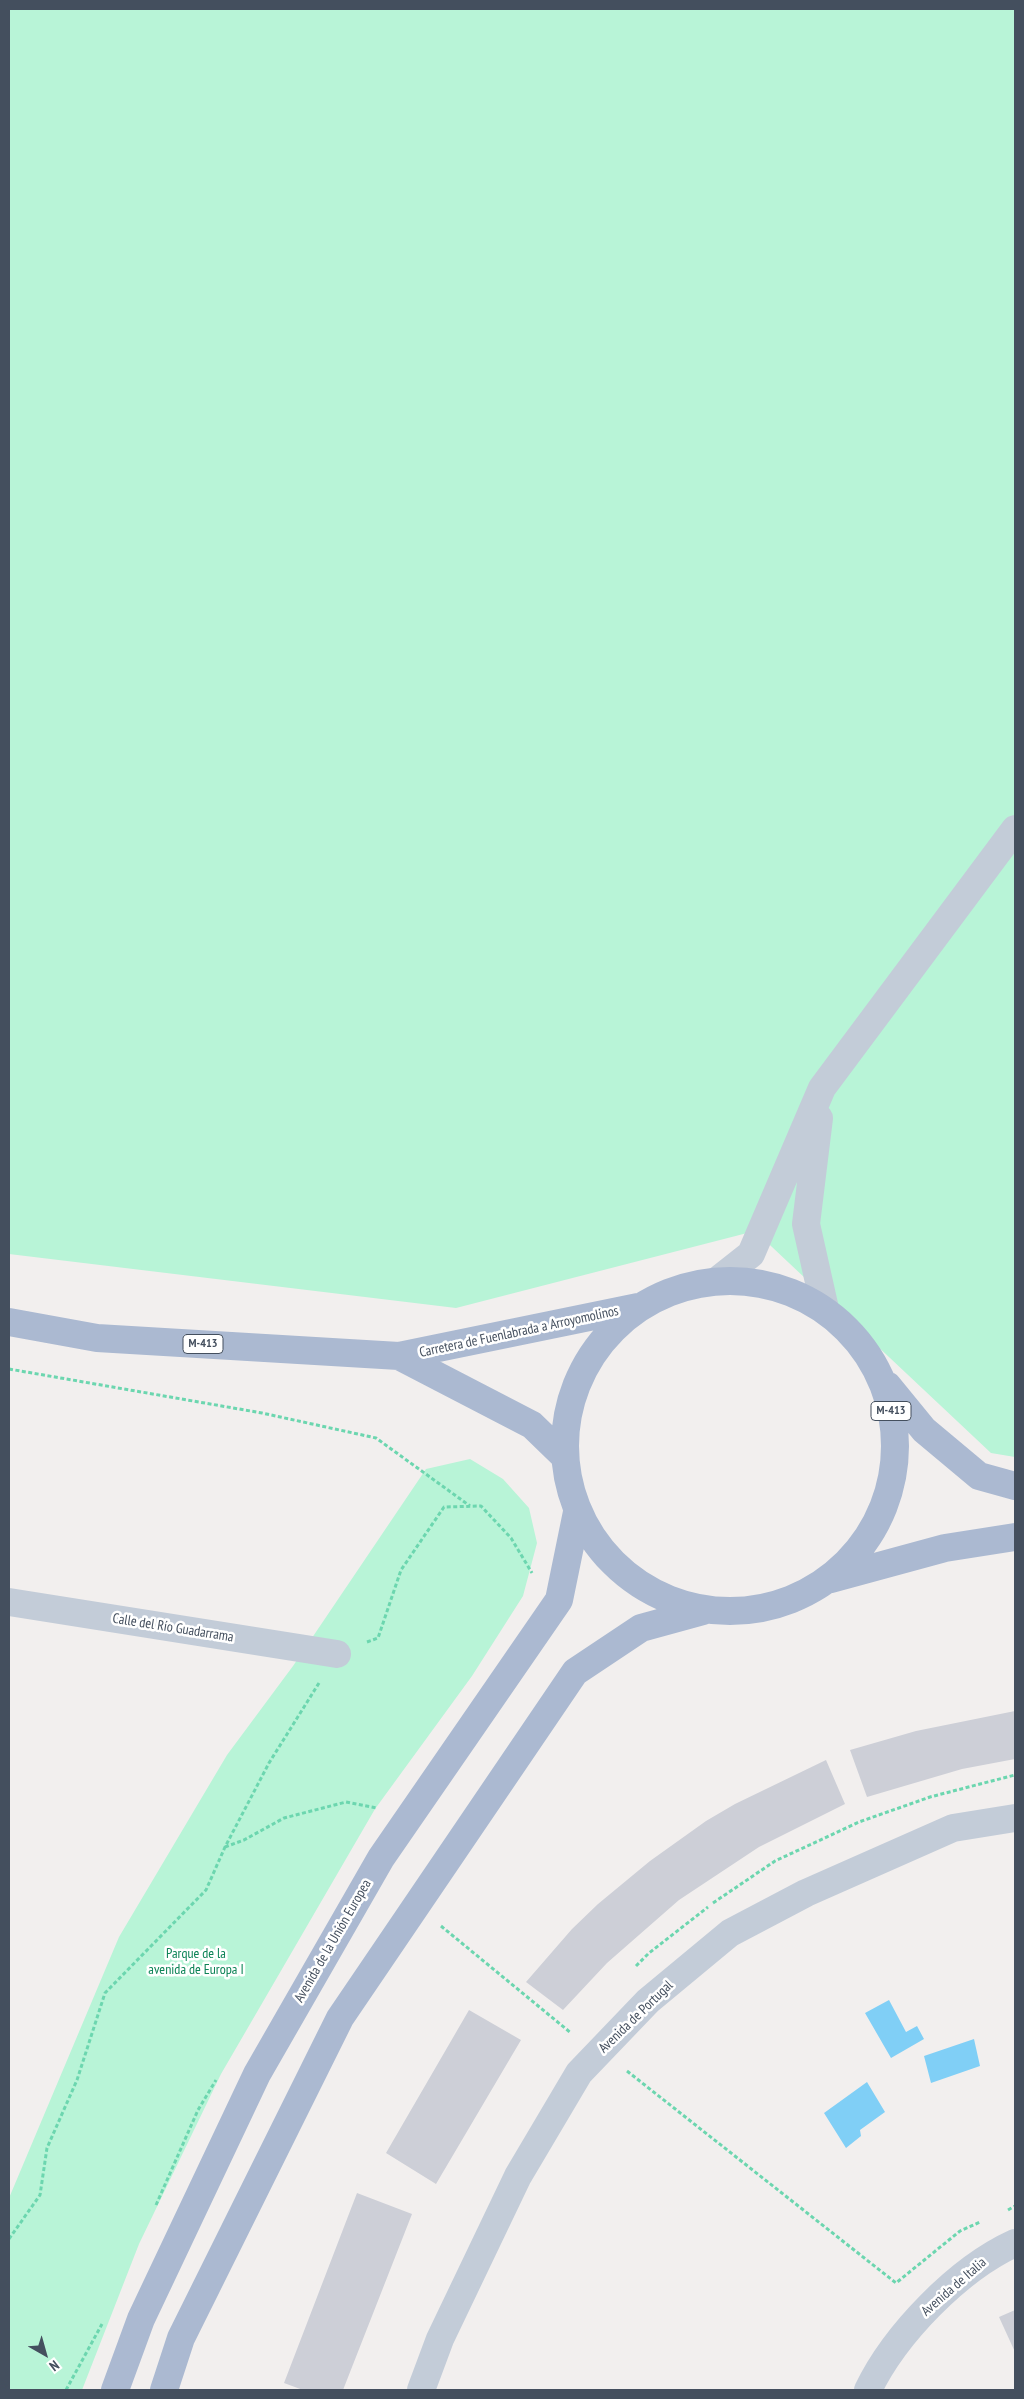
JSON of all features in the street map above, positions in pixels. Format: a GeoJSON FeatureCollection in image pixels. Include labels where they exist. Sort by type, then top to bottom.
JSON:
{"type":"FeatureCollection","features":[{"type":"Feature","properties":{"kind":"main road","name":"M-413"},"geometry":{"type":"LineString","coordinates":[[1015,1486],[979,1476],[924,1430],[884,1382],[860,1341],[825,1309],[774,1285],[718,1280],[676,1289],[638,1307],[596,1347],[570,1399],[564,1456],[577,1512],[607,1558],[651,1593],[703,1611],[748,1612],[791,1601],[830,1579],[945,1548],[1015,1537]]}},
{"type":"Feature","properties":{"kind":"main road","name":"Carretera de Fuenlabrada a Arroyomolinos"},"geometry":{"type":"LineString","coordinates":[[9,1322],[97,1338],[399,1356],[638,1307]]}},
{"type":"Feature","properties":{"kind":"main road","name":"Carretera de Fuenlabrada a Arroyomolinos"},"geometry":{"type":"LineString","coordinates":[[399,1356],[532,1426],[564,1456]]}},
{"type":"Feature","properties":{"kind":"main road","name":"M-413"},"geometry":{"type":"LineString","coordinates":[[830,1579],[868,1540],[891,1490],[896,1435],[884,1382]]}},
{"type":"Feature","properties":{"kind":"main road","name":"Avenida de la Unión Europea"},"geometry":{"type":"LineString","coordinates":[[116,2390],[141,2319],[257,2074],[381,1858],[559,1600],[577,1512]]}},
{"type":"Feature","properties":{"kind":"main road"},"geometry":{"type":"LineString","coordinates":[[164,2390],[181,2338],[340,2018],[575,1672],[641,1628],[703,1611]]}},
{"type":"Feature","properties":{"kind":"street"},"geometry":{"type":"LineString","coordinates":[[718,1280],[751,1254],[822,1088],[1015,829]]}},
{"type":"Feature","properties":{"kind":"street"},"geometry":{"type":"LineString","coordinates":[[822,1088],[806,1224],[825,1309]]}},
{"type":"Feature","properties":{"kind":"street","name":"Calle del Río Guadarrama"},"geometry":{"type":"LineString","coordinates":[[9,1602],[337,1654]]}},
{"type":"Feature","properties":{"kind":"street","name":"Avenida de Portugal"},"geometry":{"type":"LineString","coordinates":[[421,2390],[440,2339],[518,2176],[579,2073],[648,2001],[730,1933],[806,1893],[953,1828],[1015,1818]]}},
{"type":"Feature","properties":{"kind":"street","name":"Avenida de Italia"},"geometry":{"type":"LineString","coordinates":[[868,2390],[876,2373],[926,2308],[994,2253],[1015,2243]]}},
{"type":"Feature","properties":{"kind":"path"},"geometry":{"type":"LineString","coordinates":[[9,1369],[262,1413],[376,1438],[470,1506]]}},
{"type":"Feature","properties":{"kind":"path"},"geometry":{"type":"LineString","coordinates":[[9,2239],[40,2195],[47,2148],[77,2080],[105,1993],[206,1890],[225,1847],[269,1763],[337,1654],[378,1638],[401,1570],[444,1507],[481,1506],[511,1538],[535,1578]]}},
{"type":"Feature","properties":{"kind":"path"},"geometry":{"type":"LineString","coordinates":[[629,1973],[649,1952],[692,1917],[775,1861],[859,1822],[894,1809],[930,1797],[1015,1775]]}},
{"type":"Feature","properties":{"kind":"path"},"geometry":{"type":"LineString","coordinates":[[225,1847],[244,1840],[284,1818],[346,1802],[382,1809]]}},
{"type":"Feature","properties":{"kind":"path"},"geometry":{"type":"LineString","coordinates":[[436,1923],[572,2034],[578,2027]]}},
{"type":"Feature","properties":{"kind":"path"},"geometry":{"type":"LineString","coordinates":[[632,2063],[625,2069],[896,2283],[960,2231],[986,2220]]}},
{"type":"Feature","properties":{"kind":"path"},"geometry":{"type":"LineString","coordinates":[[1000,2213],[1015,2206]]}},
{"type":"Feature","properties":{"kind":"path"},"geometry":{"type":"LineString","coordinates":[[66,2390],[106,2317]]}},
{"type":"Feature","properties":{"kind":"green space"},"geometry":{"type":"Polygon","coordinates":[[[9,9],[1015,9],[1015,1457],[991,1453],[755,1231],[456,1308],[9,1254],[9,9]]]}},
{"type":"Feature","properties":{"kind":"green space","name":"Parque de la avenida de Europa I"},"geometry":{"type":"Polygon","coordinates":[[[470,1459],[503,1479],[529,1508],[537,1543],[523,1596],[472,1676],[375,1809],[221,2074],[139,2244],[82,2390],[9,2390],[9,2198],[119,1937],[227,1755],[293,1666],[426,1469],[470,1459]]]}},
{"type":"Feature","properties":{"kind":"water"},"geometry":{"type":"Polygon","coordinates":[[[889,2000],[906,2032],[917,2026],[924,2039],[891,2058],[865,2013],[889,2000]]]}},
{"type":"Feature","properties":{"kind":"water"},"geometry":{"type":"Polygon","coordinates":[[[974,2039],[980,2066],[931,2083],[924,2056],[974,2039]]]}},
{"type":"Feature","properties":{"kind":"water"},"geometry":{"type":"Polygon","coordinates":[[[867,2082],[885,2112],[860,2130],[861,2136],[846,2148],[824,2113],[867,2082]]]}},
{"type":"Feature","properties":{"kind":"building"},"geometry":{"type":"Polygon","coordinates":[[[1015,1711],[1015,1759],[962,1769],[867,1797],[850,1750],[916,1731],[1015,1711]]]}},
{"type":"Feature","properties":{"kind":"building"},"geometry":{"type":"Polygon","coordinates":[[[826,1760],[845,1804],[759,1847],[679,1900],[607,1963],[563,2010],[526,1982],[572,1929],[598,1904],[650,1861],[706,1821],[735,1804],[826,1760]]]}},
{"type":"Feature","properties":{"kind":"building"},"geometry":{"type":"Polygon","coordinates":[[[469,2010],[521,2040],[436,2184],[386,2153],[469,2010]]]}},
{"type":"Feature","properties":{"kind":"building"},"geometry":{"type":"Polygon","coordinates":[[[357,2193],[412,2214],[343,2390],[303,2390],[284,2383],[357,2193]]]}},
{"type":"Feature","properties":{"kind":"building"},"geometry":{"type":"Polygon","coordinates":[[[1015,2310],[1015,2352],[999,2317],[1015,2310]]]}}]}
